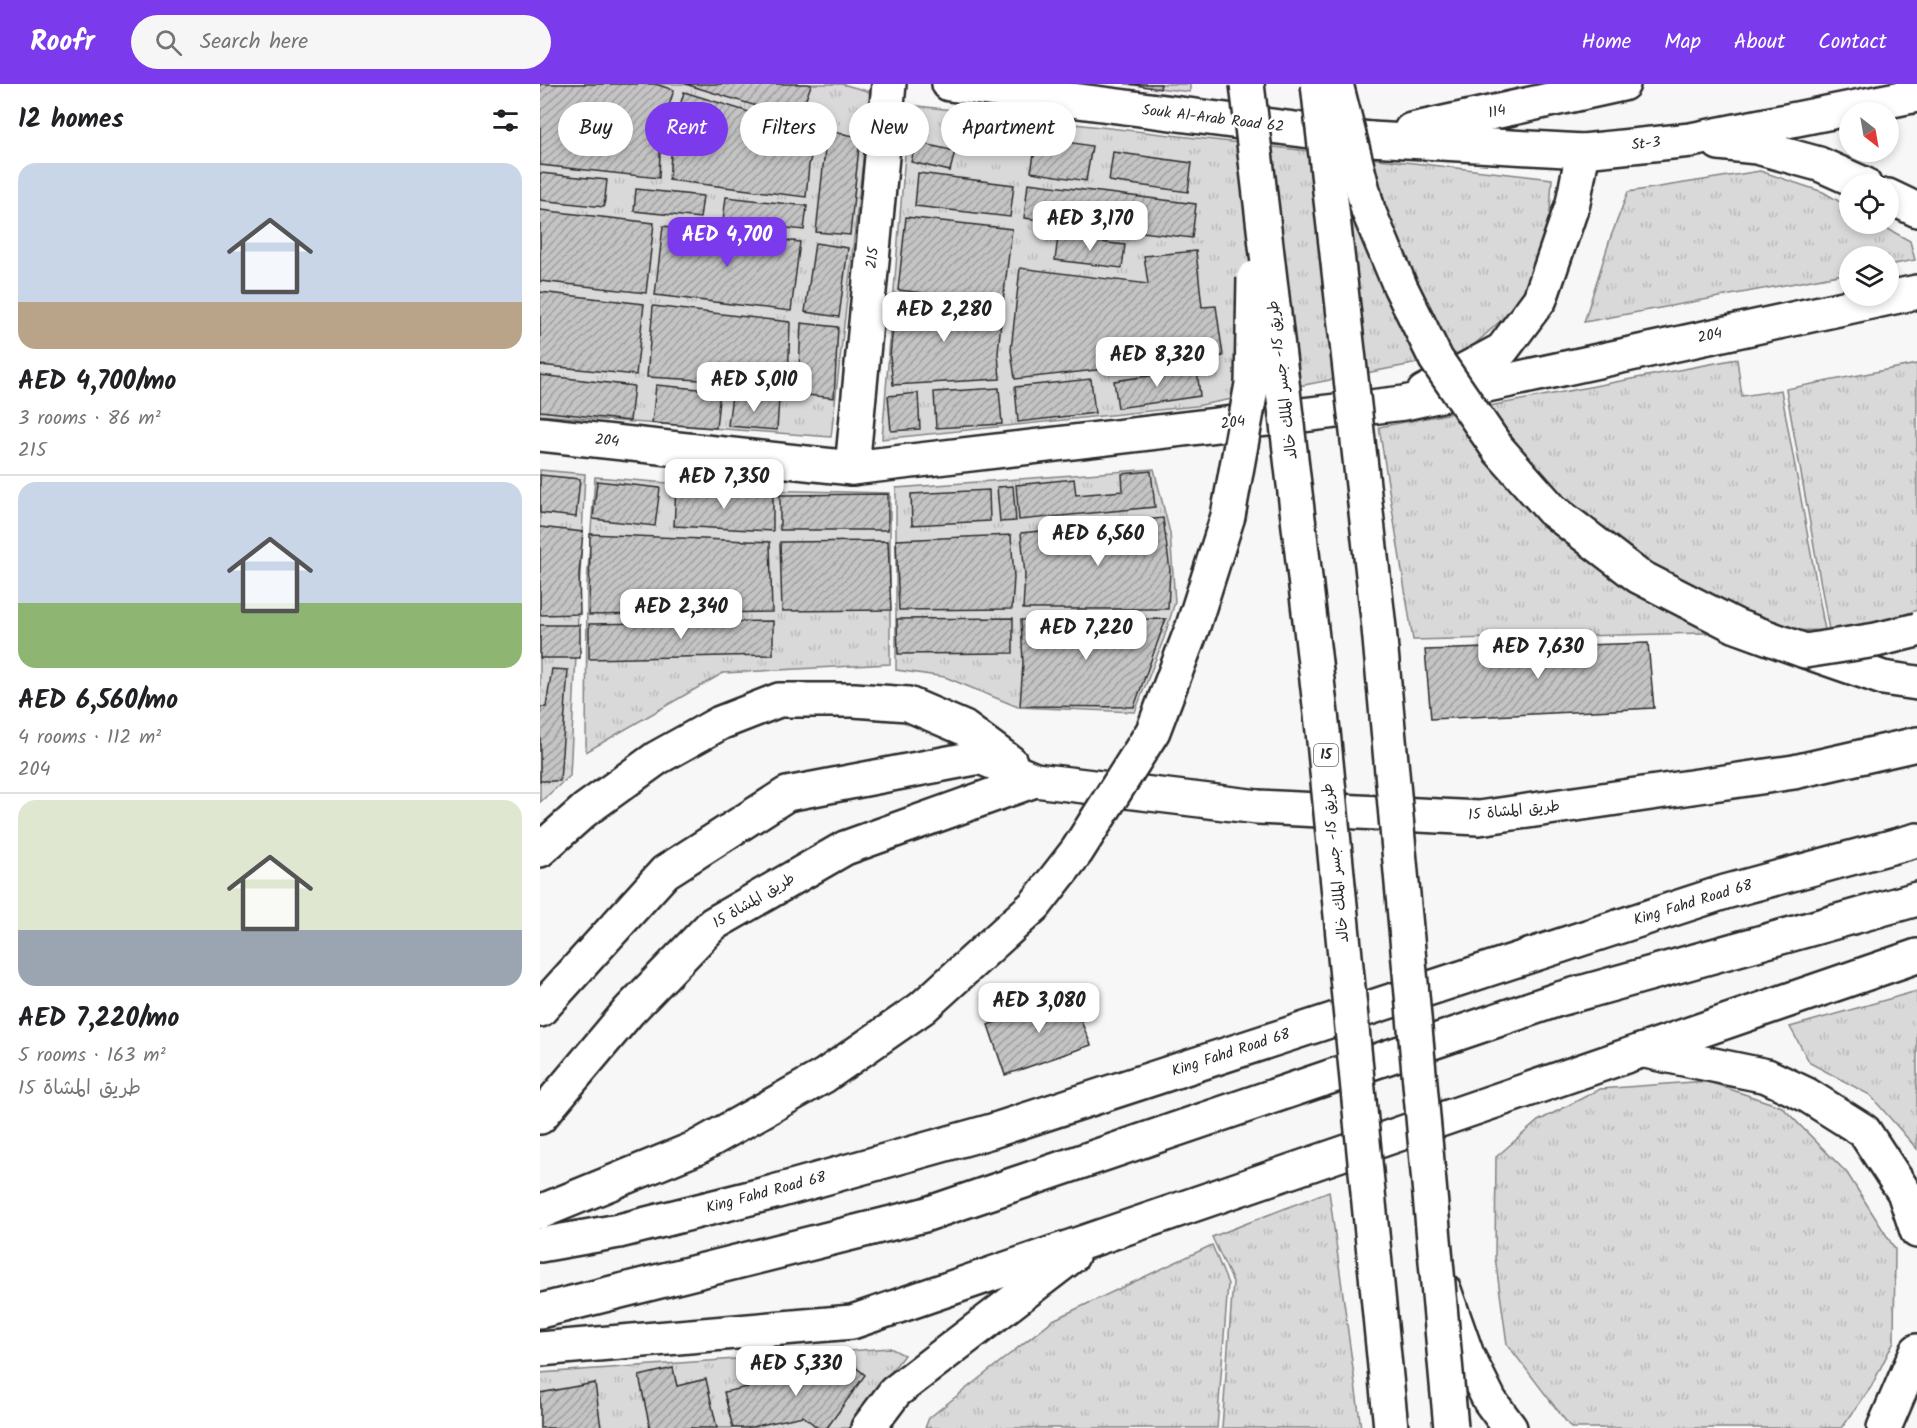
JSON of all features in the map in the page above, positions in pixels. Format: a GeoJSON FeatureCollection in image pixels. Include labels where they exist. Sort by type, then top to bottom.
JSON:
{"type":"FeatureCollection","features":[{"type":"Feature","properties":{"kind":"main road","name":"215"},"geometry":{"type":"LineString","coordinates":[[852,468],[890,84]]}},
{"type":"Feature","properties":{"kind":"main road","name":"Souk Al-Arab Road 62"},"geometry":{"type":"LineString","coordinates":[[949,84],[1371,139]]}},
{"type":"Feature","properties":{"kind":"main road","name":"طريق 15- جسر الملك خالد"},"geometry":{"type":"LineString","coordinates":[[1246,84],[1323,731],[1391,1428]]}},
{"type":"Feature","properties":{"kind":"main road"},"geometry":{"type":"LineString","coordinates":[[1318,84],[1379,628],[1450,1428]]}},
{"type":"Feature","properties":{"kind":"main road"},"geometry":{"type":"LineString","coordinates":[[1336,84],[1368,210],[1400,286],[1436,359],[1498,449],[1552,510],[1638,576],[1736,626],[1883,678],[1917,683]]}},
{"type":"Feature","properties":{"kind":"main road","name":"114"},"geometry":{"type":"LineString","coordinates":[[1371,139],[1623,84]]}},
{"type":"Feature","properties":{"kind":"main road","name":"St-3"},"geometry":{"type":"LineString","coordinates":[[1371,139],[1582,151],[1691,140],[1917,95]]}},
{"type":"Feature","properties":{"kind":"main road"},"geometry":{"type":"LineString","coordinates":[[1691,140],[1757,147],[1819,164],[1842,174]]}},
{"type":"Feature","properties":{"kind":"main road"},"geometry":{"type":"LineString","coordinates":[[1404,403],[1502,350],[1540,299],[1573,203],[1582,151]]}},
{"type":"Feature","properties":{"kind":"main road"},"geometry":{"type":"LineString","coordinates":[[540,1212],[696,1148],[824,1076],[922,1008],[1035,905],[1077,851],[1153,731],[1193,627],[1228,516],[1252,384],[1257,165]]}},
{"type":"Feature","properties":{"kind":"main road"},"geometry":{"type":"LineString","coordinates":[[1899,201],[1917,210]]}},
{"type":"Feature","properties":{"kind":"main road","name":"204"},"geometry":{"type":"LineString","coordinates":[[540,434],[852,468],[1404,403],[1917,292]]}},
{"type":"Feature","properties":{"kind":"main road"},"geometry":{"type":"LineString","coordinates":[[1805,651],[1876,640],[1917,630]]}},
{"type":"Feature","properties":{"kind":"main road"},"geometry":{"type":"LineString","coordinates":[[540,850],[585,810],[657,758],[720,723],[779,700],[854,700],[908,704],[964,728],[1035,780]]}},
{"type":"Feature","properties":{"kind":"main road","name":"طريق المشاة 15"},"geometry":{"type":"LineString","coordinates":[[540,1010],[665,872],[787,794],[980,757],[1035,780],[1258,807],[1479,818],[1794,772],[1917,744]]}},
{"type":"Feature","properties":{"kind":"main road","name":"طريق المشاة 15"},"geometry":{"type":"LineString","coordinates":[[540,1117],[629,1011],[713,924],[845,848],[1035,780]]}},
{"type":"Feature","properties":{"kind":"main road","name":"King Fahd Road 68"},"geometry":{"type":"LineString","coordinates":[[540,1245],[641,1226],[774,1192],[992,1131],[1725,892],[1917,840]]}},
{"type":"Feature","properties":{"kind":"main road"},"geometry":{"type":"LineString","coordinates":[[540,1311],[924,1215],[1559,999],[1917,900]]}},
{"type":"Feature","properties":{"kind":"main road"},"geometry":{"type":"LineString","coordinates":[[540,1349],[852,1322],[1917,956]]}},
{"type":"Feature","properties":{"kind":"main road"},"geometry":{"type":"LineString","coordinates":[[1643,1051],[1767,1076],[1807,1095],[1864,1131],[1904,1192],[1917,1231]]}},
{"type":"Feature","properties":{"kind":"main road"},"geometry":{"type":"LineString","coordinates":[[868,1428],[895,1392],[1094,1240]]}},
{"type":"Feature","properties":{"kind":"main road"},"geometry":{"type":"LineString","coordinates":[[1436,1266],[1467,1355],[1490,1401],[1510,1428]]}},
{"type":"Feature","properties":{"kind":"main road"},"geometry":{"type":"LineString","coordinates":[[1884,1428],[1917,1351]]}},
{"type":"Feature","properties":{"kind":"green space"},"geometry":{"type":"Polygon","coordinates":[[[540,84],[842,84],[871,92],[870,102],[849,102],[849,156],[864,156],[831,437],[540,415],[540,84]]]}},
{"type":"Feature","properties":{"kind":"green space"},"geometry":{"type":"Polygon","coordinates":[[[1125,84],[1190,84],[1190,92],[1125,84]]]}},
{"type":"Feature","properties":{"kind":"green space"},"geometry":{"type":"Polygon","coordinates":[[[929,107],[941,109],[941,156],[1076,156],[1076,124],[1552,179],[1548,245],[1520,303],[1464,354],[1196,406],[882,439],[905,156],[929,156],[929,107]]]}},
{"type":"Feature","properties":{"kind":"green space"},"geometry":{"type":"Polygon","coordinates":[[[1760,171],[1823,192],[1839,201],[1839,234],[1897,234],[1910,241],[1915,260],[1899,263],[1899,246],[1839,246],[1839,275],[1584,322],[1610,239],[1628,192],[1760,171]]]}},
{"type":"Feature","properties":{"kind":"green space"},"geometry":{"type":"Polygon","coordinates":[[[1737,359],[1742,396],[1781,390],[1825,630],[1413,640],[1379,427],[1737,359]]]}},
{"type":"Feature","properties":{"kind":"green space"},"geometry":{"type":"Polygon","coordinates":[[[1917,364],[1917,610],[1890,620],[1829,630],[1786,389],[1917,364]]]}},
{"type":"Feature","properties":{"kind":"green space"},"geometry":{"type":"Polygon","coordinates":[[[1154,469],[1170,533],[1175,602],[1164,638],[1135,712],[1018,707],[945,677],[896,670],[896,488],[1154,469]]]}},
{"type":"Feature","properties":{"kind":"green space"},"geometry":{"type":"Polygon","coordinates":[[[540,470],[585,474],[570,776],[540,802],[540,470]]]}},
{"type":"Feature","properties":{"kind":"green space"},"geometry":{"type":"Polygon","coordinates":[[[595,477],[752,490],[890,493],[890,664],[723,673],[586,752],[587,583],[595,477]]]}},
{"type":"Feature","properties":{"kind":"green space"},"geometry":{"type":"Polygon","coordinates":[[[1917,991],[1917,1149],[1870,1095],[1810,1063],[1790,1027],[1917,991]]]}},
{"type":"Feature","properties":{"kind":"green space"},"geometry":{"type":"Polygon","coordinates":[[[1706,1081],[1782,1107],[1847,1173],[1895,1249],[1894,1341],[1871,1387],[1842,1428],[1571,1428],[1507,1344],[1495,1257],[1496,1157],[1538,1121],[1600,1089],[1706,1081]]]}},
{"type":"Feature","properties":{"kind":"green space"},"geometry":{"type":"Polygon","coordinates":[[[1329,1191],[1361,1428],[1222,1428],[1233,1282],[1212,1237],[1329,1191]]]}},
{"type":"Feature","properties":{"kind":"green space"},"geometry":{"type":"Polygon","coordinates":[[[1212,1245],[1228,1284],[1217,1428],[925,1428],[929,1418],[1053,1320],[1212,1245]]]}},
{"type":"Feature","properties":{"kind":"green space"},"geometry":{"type":"Polygon","coordinates":[[[890,1348],[904,1355],[849,1428],[540,1428],[540,1373],[890,1348]]]}},
{"type":"Feature","properties":{"kind":"building"},"geometry":{"type":"Polygon","coordinates":[[[540,84],[655,84],[674,90],[670,102],[645,102],[645,156],[660,156],[659,178],[540,165],[540,84]]]}},
{"type":"Feature","properties":{"kind":"building"},"geometry":{"type":"Polygon","coordinates":[[[685,84],[811,85],[805,102],[743,102],[685,84]]]}},
{"type":"Feature","properties":{"kind":"building"},"geometry":{"type":"Polygon","coordinates":[[[1130,84],[1161,84],[1160,89],[1130,84]]]}},
{"type":"Feature","properties":{"kind":"building"},"geometry":{"type":"Polygon","coordinates":[[[684,92],[716,102],[681,102],[684,92]]]}},
{"type":"Feature","properties":{"kind":"building"},"geometry":{"type":"Polygon","coordinates":[[[728,106],[740,109],[740,156],[811,156],[806,197],[669,180],[671,156],[728,156],[728,106]]]}},
{"type":"Feature","properties":{"kind":"building"},"geometry":{"type":"Polygon","coordinates":[[[837,133],[849,135],[849,156],[858,156],[850,235],[816,232],[824,156],[837,156],[837,133]]]}},
{"type":"Feature","properties":{"kind":"building"},"geometry":{"type":"Polygon","coordinates":[[[1076,143],[1092,146],[1086,181],[1031,172],[1034,156],[1076,156],[1076,143]]]}},
{"type":"Feature","properties":{"kind":"building"},"geometry":{"type":"Polygon","coordinates":[[[929,145],[941,148],[941,156],[954,156],[950,171],[911,162],[912,156],[929,156],[929,145]]]}},
{"type":"Feature","properties":{"kind":"building"},"geometry":{"type":"Polygon","coordinates":[[[1113,152],[1192,163],[1188,192],[1109,181],[1113,152]]]}},
{"type":"Feature","properties":{"kind":"building"},"geometry":{"type":"Polygon","coordinates":[[[540,173],[607,180],[604,207],[540,200],[540,173]]]}},
{"type":"Feature","properties":{"kind":"building"},"geometry":{"type":"Polygon","coordinates":[[[918,173],[1014,185],[1010,217],[915,206],[918,173]]]}},
{"type":"Feature","properties":{"kind":"building"},"geometry":{"type":"Polygon","coordinates":[[[1028,183],[1196,204],[1192,238],[1024,218],[1028,183]]]}},
{"type":"Feature","properties":{"kind":"building"},"geometry":{"type":"Polygon","coordinates":[[[636,189],[703,196],[700,218],[634,211],[636,189]]]}},
{"type":"Feature","properties":{"kind":"building"},"geometry":{"type":"Polygon","coordinates":[[[726,197],[807,206],[804,230],[723,221],[726,197]]]}},
{"type":"Feature","properties":{"kind":"building"},"geometry":{"type":"Polygon","coordinates":[[[540,210],[654,223],[646,293],[540,281],[540,210]]]}},
{"type":"Feature","properties":{"kind":"building"},"geometry":{"type":"Polygon","coordinates":[[[906,217],[1012,229],[1003,302],[898,290],[906,217]]]}},
{"type":"Feature","properties":{"kind":"building"},"geometry":{"type":"Polygon","coordinates":[[[663,226],[800,242],[791,311],[655,295],[663,226]]]}},
{"type":"Feature","properties":{"kind":"building"},"geometry":{"type":"Polygon","coordinates":[[[1058,237],[1125,245],[1122,268],[1055,260],[1058,237]]]}},
{"type":"Feature","properties":{"kind":"building"},"geometry":{"type":"Polygon","coordinates":[[[815,243],[848,248],[839,317],[805,312],[815,243]]]}},
{"type":"Feature","properties":{"kind":"building"},"geometry":{"type":"Polygon","coordinates":[[[1196,251],[1202,307],[1216,306],[1223,356],[1015,379],[1011,350],[1020,268],[1148,284],[1144,256],[1196,251]]]}},
{"type":"Feature","properties":{"kind":"building"},"geometry":{"type":"Polygon","coordinates":[[[540,292],[644,304],[636,375],[540,365],[540,292]]]}},
{"type":"Feature","properties":{"kind":"building"},"geometry":{"type":"Polygon","coordinates":[[[896,299],[1002,311],[998,353],[1000,379],[893,385],[890,356],[896,299]]]}},
{"type":"Feature","properties":{"kind":"building"},"geometry":{"type":"Polygon","coordinates":[[[653,306],[790,322],[788,385],[647,377],[653,306]]]}},
{"type":"Feature","properties":{"kind":"building"},"geometry":{"type":"Polygon","coordinates":[[[801,323],[838,327],[834,398],[798,394],[801,323]]]}},
{"type":"Feature","properties":{"kind":"building"},"geometry":{"type":"Polygon","coordinates":[[[1197,369],[1200,396],[1118,408],[1114,381],[1197,369]]]}},
{"type":"Feature","properties":{"kind":"building"},"geometry":{"type":"Polygon","coordinates":[[[540,375],[634,386],[630,421],[540,411],[540,375]]]}},
{"type":"Feature","properties":{"kind":"building"},"geometry":{"type":"Polygon","coordinates":[[[1091,379],[1095,413],[1018,422],[1015,387],[1091,379]]]}},
{"type":"Feature","properties":{"kind":"building"},"geometry":{"type":"Polygon","coordinates":[[[656,385],[720,391],[716,428],[652,423],[656,385]]]}},
{"type":"Feature","properties":{"kind":"building"},"geometry":{"type":"Polygon","coordinates":[[[999,388],[1002,424],[936,428],[934,392],[999,388]]]}},
{"type":"Feature","properties":{"kind":"building"},"geometry":{"type":"Polygon","coordinates":[[[918,393],[920,429],[891,431],[888,396],[918,393]]]}},
{"type":"Feature","properties":{"kind":"building"},"geometry":{"type":"Polygon","coordinates":[[[732,395],[779,399],[777,430],[728,426],[732,395]]]}},
{"type":"Feature","properties":{"kind":"building"},"geometry":{"type":"Polygon","coordinates":[[[1151,471],[1155,507],[1019,520],[1016,485],[1074,479],[1076,495],[1123,491],[1122,474],[1151,471]]]}},
{"type":"Feature","properties":{"kind":"building"},"geometry":{"type":"Polygon","coordinates":[[[540,475],[580,479],[576,517],[540,513],[540,475]]]}},
{"type":"Feature","properties":{"kind":"building"},"geometry":{"type":"Polygon","coordinates":[[[597,481],[660,488],[655,526],[593,519],[597,481]]]}},
{"type":"Feature","properties":{"kind":"building"},"geometry":{"type":"Polygon","coordinates":[[[1013,486],[1016,521],[1000,522],[997,487],[1013,486]]]}},
{"type":"Feature","properties":{"kind":"building"},"geometry":{"type":"Polygon","coordinates":[[[676,489],[773,494],[773,531],[674,526],[676,489]]]}},
{"type":"Feature","properties":{"kind":"building"},"geometry":{"type":"Polygon","coordinates":[[[989,490],[990,521],[912,525],[911,494],[989,490]]]}},
{"type":"Feature","properties":{"kind":"building"},"geometry":{"type":"Polygon","coordinates":[[[888,494],[888,530],[780,530],[780,495],[888,494]]]}},
{"type":"Feature","properties":{"kind":"building"},"geometry":{"type":"Polygon","coordinates":[[[1163,518],[1170,570],[1168,609],[1023,609],[1025,575],[1021,533],[1163,518]]]}},
{"type":"Feature","properties":{"kind":"building"},"geometry":{"type":"Polygon","coordinates":[[[540,527],[583,532],[579,574],[580,614],[540,615],[540,527]]]}},
{"type":"Feature","properties":{"kind":"building"},"geometry":{"type":"Polygon","coordinates":[[[590,534],[770,542],[772,612],[589,615],[590,534]]]}},
{"type":"Feature","properties":{"kind":"building"},"geometry":{"type":"Polygon","coordinates":[[[1011,535],[1014,577],[1012,609],[899,610],[896,540],[1011,535]]]}},
{"type":"Feature","properties":{"kind":"building"},"geometry":{"type":"Polygon","coordinates":[[[888,541],[891,610],[782,611],[780,542],[888,541]]]}},
{"type":"Feature","properties":{"kind":"building"},"geometry":{"type":"Polygon","coordinates":[[[1013,618],[1013,653],[898,654],[897,619],[1013,618]]]}},
{"type":"Feature","properties":{"kind":"building"},"geometry":{"type":"Polygon","coordinates":[[[1166,619],[1134,707],[1020,706],[1023,664],[1021,620],[1166,619]]]}},
{"type":"Feature","properties":{"kind":"building"},"geometry":{"type":"Polygon","coordinates":[[[773,621],[773,655],[589,659],[589,624],[773,621]]]}},
{"type":"Feature","properties":{"kind":"building"},"geometry":{"type":"Polygon","coordinates":[[[540,625],[580,625],[580,658],[540,658],[540,625]]]}},
{"type":"Feature","properties":{"kind":"building"},"geometry":{"type":"Polygon","coordinates":[[[1648,643],[1654,708],[1431,719],[1425,650],[1648,643]]]}},
{"type":"Feature","properties":{"kind":"building"},"geometry":{"type":"Polygon","coordinates":[[[552,669],[568,670],[560,781],[540,781],[540,707],[546,707],[552,669]]]}},
{"type":"Feature","properties":{"kind":"building"},"geometry":{"type":"Polygon","coordinates":[[[1069,992],[1091,1045],[1005,1075],[988,1025],[1069,992]]]}},
{"type":"Feature","properties":{"kind":"building"},"geometry":{"type":"Polygon","coordinates":[[[837,1352],[865,1375],[827,1428],[818,1428],[803,1416],[747,1428],[733,1428],[724,1392],[827,1370],[837,1352]]]}},
{"type":"Feature","properties":{"kind":"building"},"geometry":{"type":"Polygon","coordinates":[[[673,1368],[677,1386],[706,1379],[717,1428],[650,1428],[639,1376],[673,1368]]]}},
{"type":"Feature","properties":{"kind":"building"},"geometry":{"type":"Polygon","coordinates":[[[595,1383],[601,1428],[540,1428],[540,1393],[595,1383]]]}}]}
